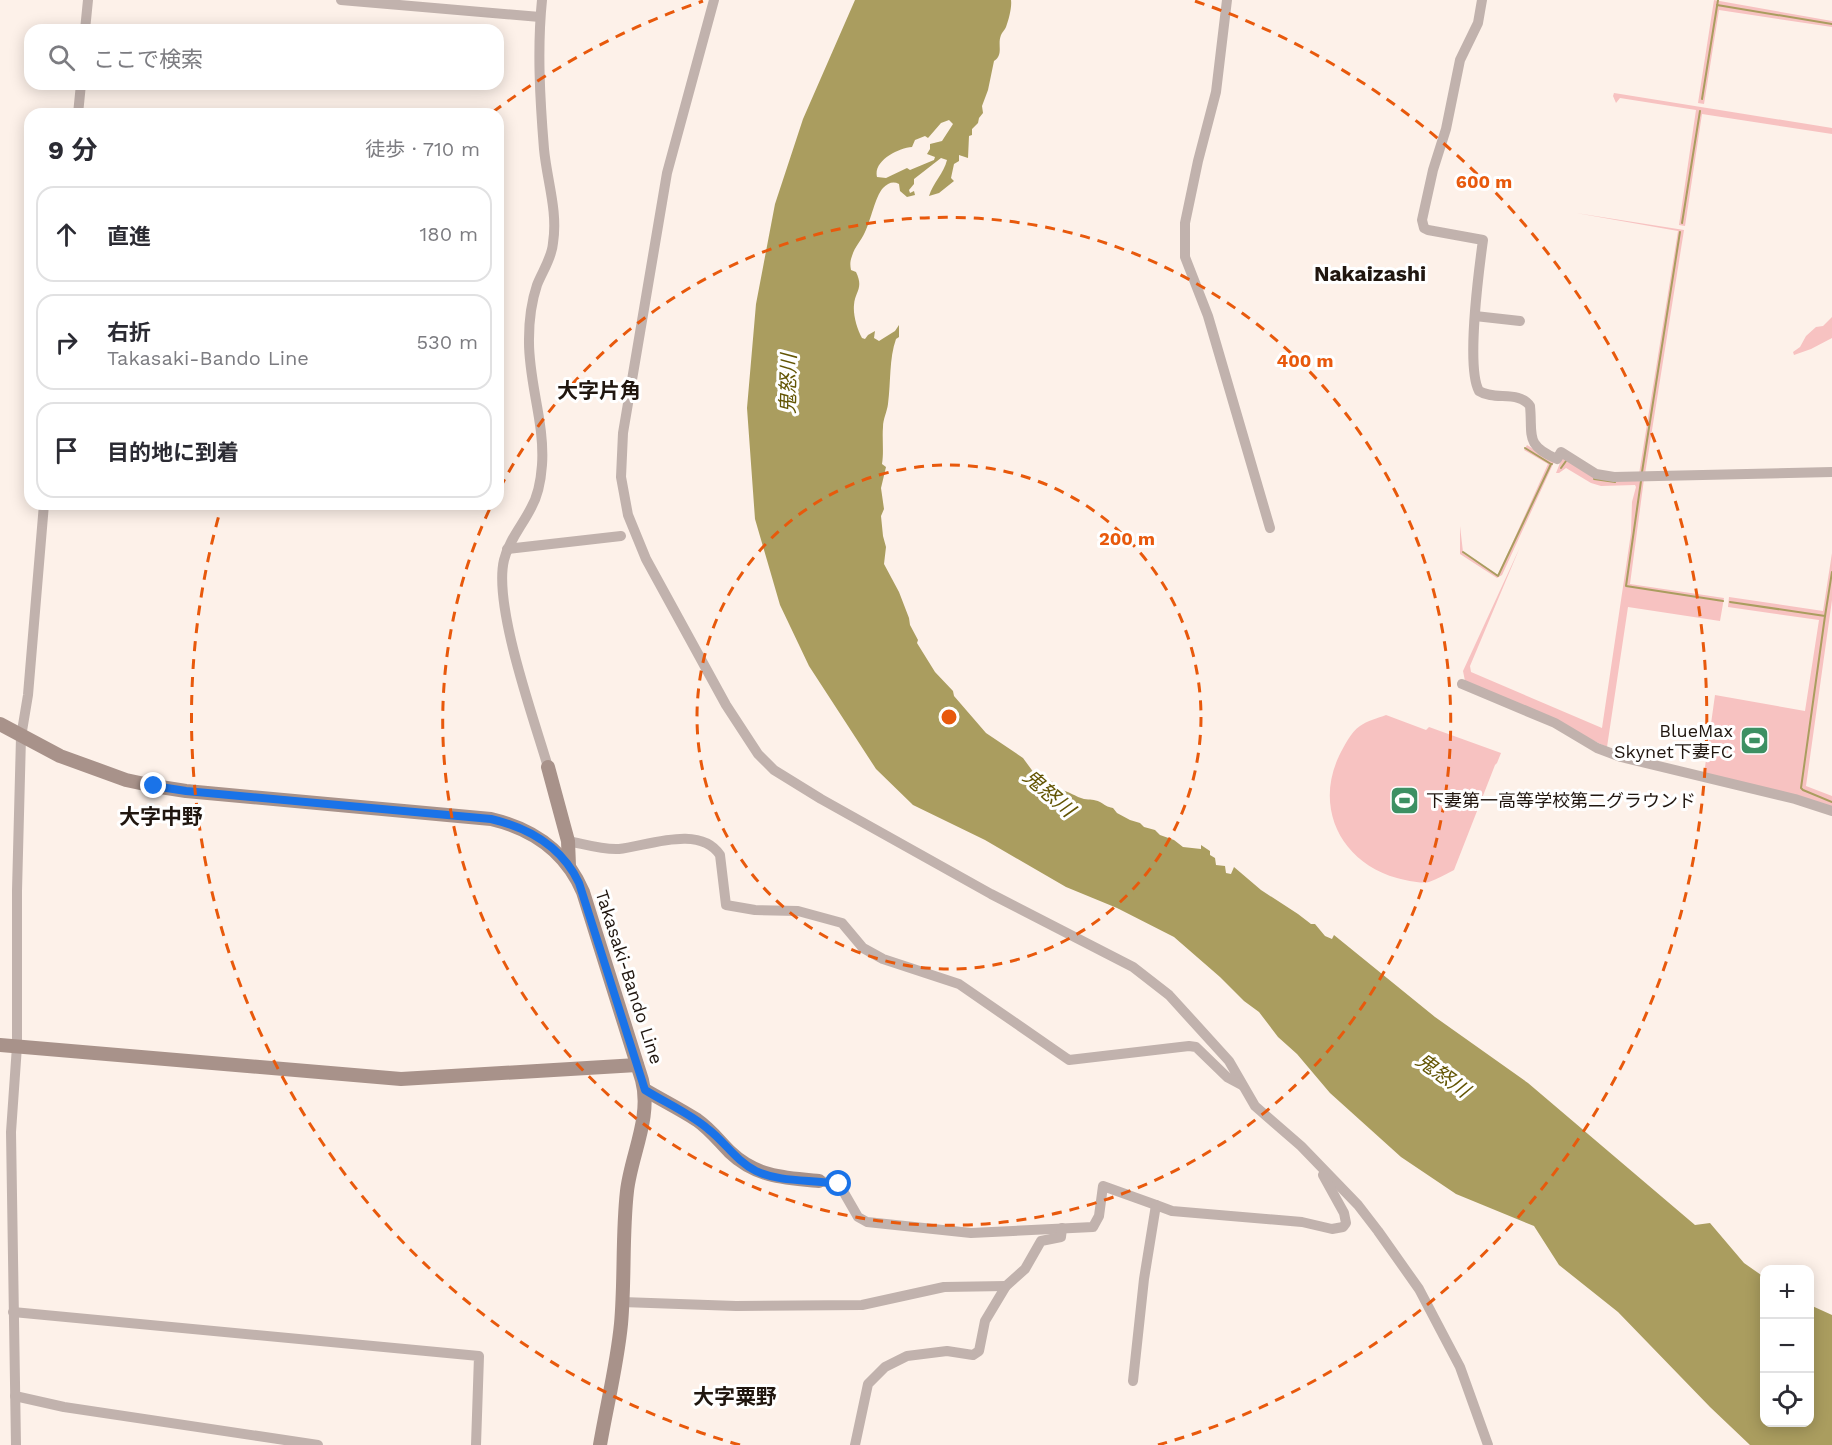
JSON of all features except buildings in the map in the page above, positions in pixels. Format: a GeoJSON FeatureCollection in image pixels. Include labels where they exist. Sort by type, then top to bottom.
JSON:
{"type":"FeatureCollection","features":[{"type":"Feature","properties":{"kind":"main road","name":"Takasaki-Bando Line"},"geometry":{"type":"LineString","coordinates":[[2,728],[92,769],[154,786],[186,791],[491,819],[508,823],[530,832],[551,847],[569,866],[583,892],[645,1090],[644,1115],[627,1192],[622,1302],[615,1372],[600,1445]]}},
{"type":"Feature","properties":{"kind":"main road"},"geometry":{"type":"LineString","coordinates":[[548,767],[568,841],[569,866]]}},
{"type":"Feature","properties":{"kind":"main road"},"geometry":{"type":"LineString","coordinates":[[0,1045],[401,1079],[638,1065]]}},
{"type":"Feature","properties":{"kind":"main road"},"geometry":{"type":"LineString","coordinates":[[645,1090],[696,1119],[711,1131],[730,1152],[757,1172],[776,1178],[819,1180]]}},
{"type":"Feature","properties":{"kind":"street"},"geometry":{"type":"LineString","coordinates":[[86,24],[88,0]]}},
{"type":"Feature","properties":{"kind":"street"},"geometry":{"type":"LineString","coordinates":[[341,0],[540,17]]}},
{"type":"Feature","properties":{"kind":"street"},"geometry":{"type":"LineString","coordinates":[[542,0],[540,17],[544,151],[555,216],[553,245],[537,284],[530,309],[529,343],[542,436],[542,464],[539,486],[532,506],[507,549],[503,564],[505,604],[522,680],[548,767]]}},
{"type":"Feature","properties":{"kind":"street"},"geometry":{"type":"LineString","coordinates":[[714,0],[667,173],[623,433],[621,477],[628,515],[646,559],[726,705],[758,754],[774,770],[821,799],[991,894],[1133,967],[1169,995],[1202,1029],[1229,1061],[1255,1106],[1301,1146],[1358,1205],[1419,1289],[1460,1367],[1488,1445]]}},
{"type":"Feature","properties":{"kind":"street"},"geometry":{"type":"LineString","coordinates":[[1227,0],[1216,92],[1185,223],[1184,248],[1185,257],[1208,316],[1270,528]]}},
{"type":"Feature","properties":{"kind":"street"},"geometry":{"type":"LineString","coordinates":[[1482,0],[1478,22],[1460,60],[1446,129],[1432,170],[1422,220],[1424,228],[1428,230],[1483,240],[1475,316],[1474,356],[1477,387],[1483,393],[1523,399],[1530,406],[1533,443],[1557,459],[1561,452],[1596,474],[1614,477],[1832,472]]}},
{"type":"Feature","properties":{"kind":"street"},"geometry":{"type":"LineString","coordinates":[[79,108],[80,90]]}},
{"type":"Feature","properties":{"kind":"street"},"geometry":{"type":"LineString","coordinates":[[1475,316],[1520,321]]}},
{"type":"Feature","properties":{"kind":"street"},"geometry":{"type":"LineString","coordinates":[[16,1445],[6,1132],[17,1046],[17,903],[21,737],[28,695],[43,510]]}},
{"type":"Feature","properties":{"kind":"street"},"geometry":{"type":"LineString","coordinates":[[507,549],[621,536]]}},
{"type":"Feature","properties":{"kind":"street"},"geometry":{"type":"LineString","coordinates":[[1462,684],[1555,723],[1597,748],[1621,757],[1794,799],[1832,811]]}},
{"type":"Feature","properties":{"kind":"street"},"geometry":{"type":"LineString","coordinates":[[568,841],[619,849],[670,838],[703,842],[716,849],[720,855],[726,905],[755,910],[798,911],[842,923],[863,948],[883,959],[959,984],[1069,1059],[1196,1047],[1227,1077],[1242,1085]]}},
{"type":"Feature","properties":{"kind":"street"},"geometry":{"type":"LineString","coordinates":[[819,1180],[839,1184],[858,1217],[867,1222],[971,1233],[1093,1227],[1099,1216],[1103,1186],[1172,1211],[1302,1222],[1332,1229],[1343,1227],[1346,1222],[1344,1213],[1317,1164]]}},
{"type":"Feature","properties":{"kind":"street"},"geometry":{"type":"LineString","coordinates":[[1133,1381],[1144,1279],[1156,1205]]}},
{"type":"Feature","properties":{"kind":"street"},"geometry":{"type":"LineString","coordinates":[[855,1445],[868,1384],[885,1367],[907,1356],[947,1351],[973,1355],[979,1351],[985,1321],[1006,1286],[1025,1269],[1041,1240],[1060,1237],[1062,1228]]}},
{"type":"Feature","properties":{"kind":"street"},"geometry":{"type":"LineString","coordinates":[[622,1302],[736,1306],[862,1305],[944,1287],[1006,1286]]}},
{"type":"Feature","properties":{"kind":"street"},"geometry":{"type":"LineString","coordinates":[[13,1312],[479,1356],[476,1445]]}},
{"type":"Feature","properties":{"kind":"street"},"geometry":{"type":"LineString","coordinates":[[15,1396],[64,1407],[318,1445]]}},
{"type":"Feature","properties":{"kind":"shaded area"},"geometry":{"type":"Polygon","coordinates":[[[1714,0],[1832,21],[1832,27],[1719,10],[1704,104],[1698,103],[1714,0]]]}},
{"type":"Feature","properties":{"kind":"shaded area"},"geometry":{"type":"Polygon","coordinates":[[[1614,93],[1832,128],[1832,134],[1702,114],[1685,226],[1679,225],[1696,110],[1620,98],[1616,103],[1614,93]]]}},
{"type":"Feature","properties":{"kind":"shaded area"},"geometry":{"type":"Polygon","coordinates":[[[1576,213],[1684,230],[1645,474],[1639,474],[1678,231],[1576,213]]]}},
{"type":"Feature","properties":{"kind":"shaded area"},"geometry":{"type":"Polygon","coordinates":[[[1832,317],[1832,338],[1794,355],[1793,352],[1800,347],[1806,336],[1816,327],[1823,326],[1832,317]]]}},
{"type":"Feature","properties":{"kind":"shaded area"},"geometry":{"type":"Polygon","coordinates":[[[1527,445],[1554,462],[1502,575],[1497,578],[1460,554],[1460,526],[1463,552],[1498,575],[1548,464],[1524,450],[1527,445]]]}},
{"type":"Feature","properties":{"kind":"shaded area"},"geometry":{"type":"Polygon","coordinates":[[[1562,458],[1586,471],[1644,479],[1630,584],[1724,598],[1720,621],[1628,607],[1607,747],[1465,681],[1463,671],[1520,547],[1470,666],[1471,672],[1602,728],[1631,533],[1632,502],[1636,487],[1635,485],[1601,486],[1591,483],[1566,468],[1556,473],[1562,458]]]}},
{"type":"Feature","properties":{"kind":"shaded area","name":"BlueMax Skynet下妻FC"},"geometry":{"type":"Polygon","coordinates":[[[1832,553],[1832,600],[1806,786],[1832,796],[1832,808],[1706,773],[1705,767],[1715,695],[1805,711],[1819,620],[1728,607],[1729,597],[1823,611],[1832,553]]]}},
{"type":"Feature","properties":{"kind":"shaded area","name":"下妻第一高等学校第二グラウンド"},"geometry":{"type":"Polygon","coordinates":[[[1386,715],[1426,730],[1429,727],[1501,753],[1454,870],[1429,882],[1397,878],[1378,871],[1361,860],[1348,847],[1338,831],[1332,814],[1330,795],[1332,776],[1343,748],[1360,726],[1386,715]]]}},
{"type":"Feature","properties":{"kind":"water","name":"鬼怒川"},"geometry":{"type":"Polygon","coordinates":[[[855,0],[1011,0],[1006,28],[1001,34],[1000,52],[994,61],[982,106],[983,113],[972,129],[972,135],[969,136],[968,158],[959,155],[959,161],[954,164],[951,178],[954,181],[939,193],[929,196],[946,165],[947,160],[941,158],[914,179],[914,184],[909,190],[910,193],[914,191],[915,195],[907,197],[900,191],[897,183],[885,186],[880,192],[851,261],[851,270],[856,272],[859,282],[854,309],[862,338],[865,339],[875,331],[874,338],[879,341],[895,331],[899,325],[899,337],[896,339],[892,354],[888,404],[883,424],[882,464],[886,467],[881,488],[884,509],[881,516],[886,547],[884,564],[899,592],[910,625],[918,640],[917,643],[935,672],[986,733],[1023,758],[1034,773],[1057,784],[1060,790],[1084,799],[1098,801],[1113,808],[1117,813],[1155,830],[1183,847],[1201,849],[1201,845],[1210,851],[1210,855],[1215,858],[1216,865],[1225,866],[1226,873],[1231,874],[1234,867],[1261,890],[1311,924],[1315,924],[1325,936],[1332,939],[1334,935],[1435,1017],[1528,1083],[1695,1225],[1710,1223],[1744,1263],[1760,1274],[1760,1427],[1814,1427],[1814,1307],[1832,1315],[1832,1445],[1750,1445],[1618,1312],[1559,1265],[1534,1226],[1456,1194],[1401,1157],[1330,1093],[1297,1054],[1278,1037],[1259,1012],[1174,937],[1117,908],[1066,887],[985,840],[913,805],[876,769],[809,666],[780,605],[755,519],[747,408],[756,304],[775,204],[803,119],[855,0]],[[949,120],[941,123],[928,138],[925,136],[915,140],[912,147],[888,156],[879,166],[877,177],[886,178],[907,168],[910,170],[934,160],[935,157],[927,154],[930,144],[942,141],[953,124],[949,120]]]}},
{"type":"Feature","properties":{"kind":"waterway"},"geometry":{"type":"LineString","coordinates":[[1702,99],[1718,0]]}},
{"type":"Feature","properties":{"kind":"waterway"},"geometry":{"type":"LineString","coordinates":[[1717,5],[1832,24]]}},
{"type":"Feature","properties":{"kind":"waterway"},"geometry":{"type":"LineString","coordinates":[[1682,223],[1700,111]]}},
{"type":"Feature","properties":{"kind":"waterway"},"geometry":{"type":"LineString","coordinates":[[1642,472],[1680,232]]}},
{"type":"Feature","properties":{"kind":"waterway"},"geometry":{"type":"LineString","coordinates":[[1525,448],[1551,464]]}},
{"type":"Feature","properties":{"kind":"waterway"},"geometry":{"type":"LineString","coordinates":[[1561,468],[1566,461]]}},
{"type":"Feature","properties":{"kind":"waterway"},"geometry":{"type":"LineString","coordinates":[[1463,552],[1498,576],[1552,464]]}},
{"type":"Feature","properties":{"kind":"waterway"},"geometry":{"type":"LineString","coordinates":[[1594,479],[1615,482]]}},
{"type":"Feature","properties":{"kind":"waterway"},"geometry":{"type":"LineString","coordinates":[[1641,481],[1626,586],[1723,601]]}},
{"type":"Feature","properties":{"kind":"waterway"},"geometry":{"type":"LineString","coordinates":[[1825,616],[1832,572]]}},
{"type":"Feature","properties":{"kind":"waterway"},"geometry":{"type":"LineString","coordinates":[[1730,602],[1825,616],[1801,788],[1832,802]]}},
{"type":"Feature","properties":{"kind":"place","name":"BlueMax Skynet下妻FC"},"geometry":{"type":"Point","coordinates":[1754,741]}},
{"type":"Feature","properties":{"kind":"place","name":"下妻第一高等学校第二グラウンド"},"geometry":{"type":"Point","coordinates":[1405,801]}},
{"type":"Feature","properties":{"kind":"district","name":"Nakaizashi"},"geometry":{"type":"Point","coordinates":[1370,274]}},
{"type":"Feature","properties":{"kind":"district","name":"大字片角"},"geometry":{"type":"Point","coordinates":[599,391]}},
{"type":"Feature","properties":{"kind":"district","name":"大字中野"},"geometry":{"type":"Point","coordinates":[161,817]}},
{"type":"Feature","properties":{"kind":"district","name":"大字粟野"},"geometry":{"type":"Point","coordinates":[735,1397]}},
{"type":"Feature","properties":{"kind":"route"},"geometry":{"type":"LineString","coordinates":[[154,786],[186,791],[491,819],[530,832],[562,858],[579,883],[645,1090],[696,1119],[711,1131],[730,1152],[757,1172],[776,1178],[819,1180],[839,1184]]}}]}
